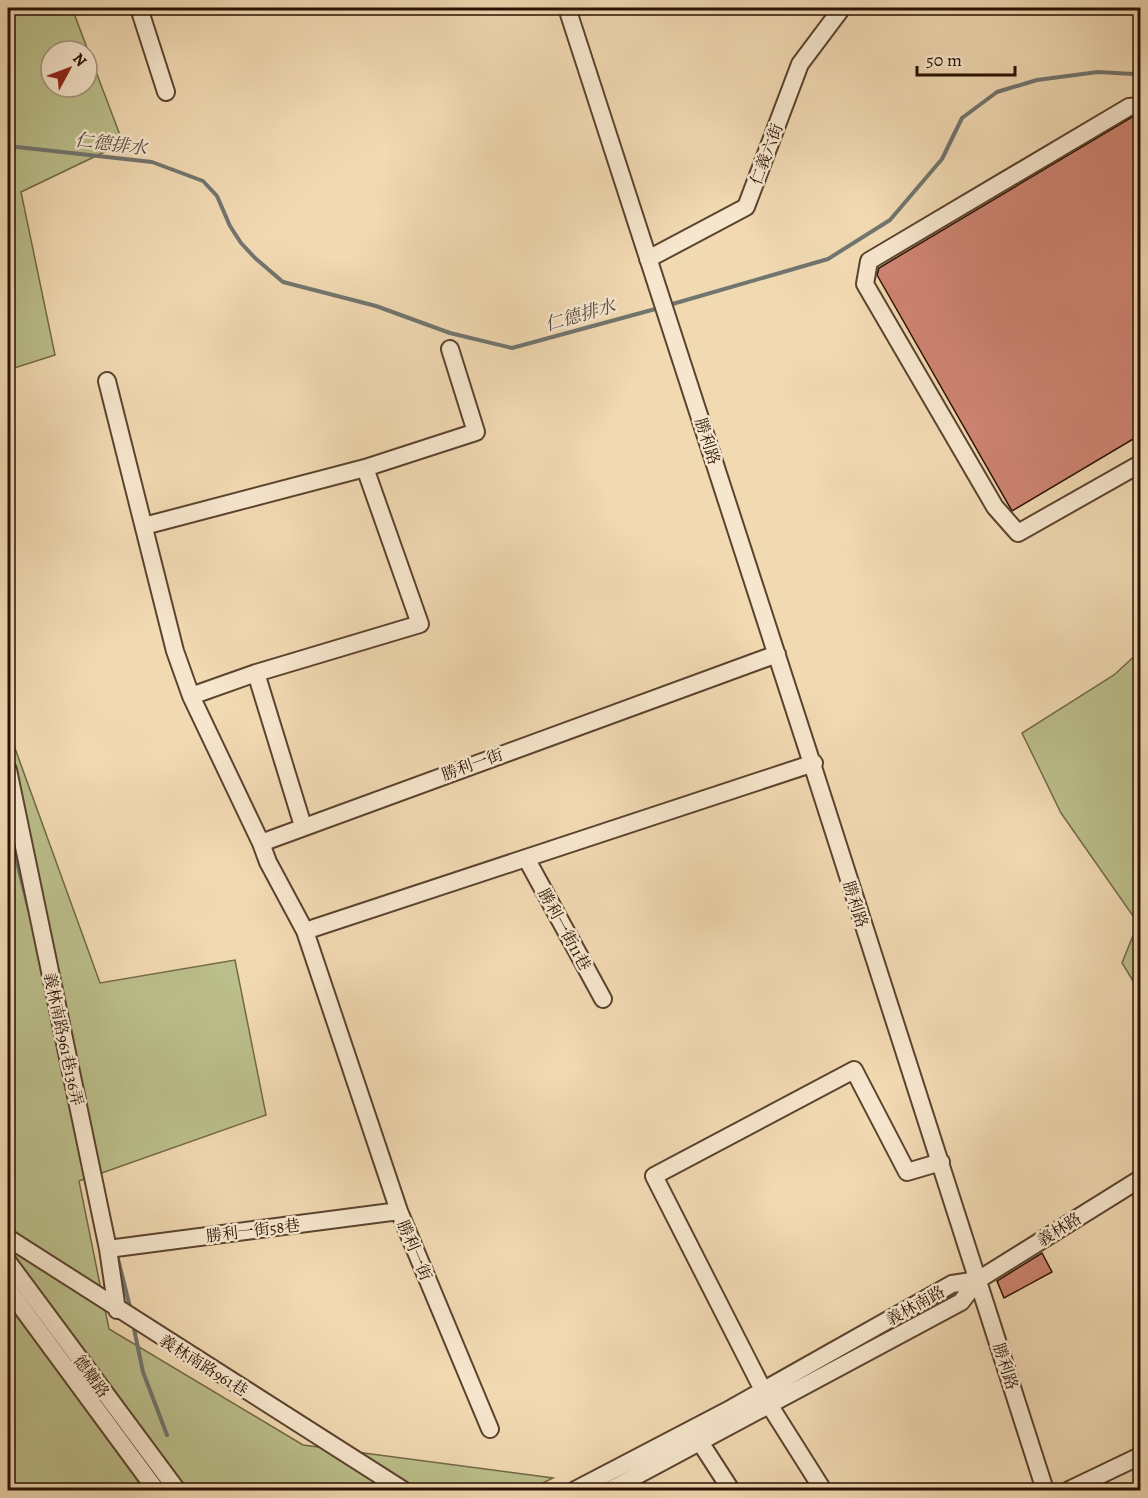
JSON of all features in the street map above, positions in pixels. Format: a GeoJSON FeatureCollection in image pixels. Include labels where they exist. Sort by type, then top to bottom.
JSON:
{"type":"FeatureCollection","features":[{"type":"Feature","properties":{"kind":"street"},"geometry":{"type":"LineString","coordinates":[[139,8],[166,92]]}},
{"type":"Feature","properties":{"kind":"street"},"geometry":{"type":"LineString","coordinates":[[567,8],[648,259]]}},
{"type":"Feature","properties":{"kind":"street","name":"仁義六街"},"geometry":{"type":"LineString","coordinates":[[648,259],[746,207],[800,64],[842,8]]}},
{"type":"Feature","properties":{"kind":"street"},"geometry":{"type":"LineString","coordinates":[[1140,106],[1129,107],[869,261],[865,284],[995,507],[1018,533],[1140,464]]}},
{"type":"Feature","properties":{"kind":"street","name":"勝利路"},"geometry":{"type":"LineString","coordinates":[[648,259],[814,763],[852,892],[941,1162],[1045,1491]]}},
{"type":"Feature","properties":{"kind":"street"},"geometry":{"type":"LineString","coordinates":[[144,526],[365,468],[476,432],[450,349]]}},
{"type":"Feature","properties":{"kind":"street"},"geometry":{"type":"LineString","coordinates":[[107,381],[175,651],[191,696],[261,843]]}},
{"type":"Feature","properties":{"kind":"street"},"geometry":{"type":"LineString","coordinates":[[191,696],[256,673],[420,624],[365,468]]}},
{"type":"Feature","properties":{"kind":"street","name":"勝利一街"},"geometry":{"type":"LineString","coordinates":[[490,1429],[399,1210],[305,931],[268,862],[261,843],[777,654]]}},
{"type":"Feature","properties":{"kind":"street"},"geometry":{"type":"LineString","coordinates":[[256,673],[303,826]]}},
{"type":"Feature","properties":{"kind":"street"},"geometry":{"type":"LineString","coordinates":[[305,931],[814,763]]}},
{"type":"Feature","properties":{"kind":"street","name":"義林南路961巷136弄"},"geometry":{"type":"LineString","coordinates":[[8,770],[113,1248],[117,1310]]}},
{"type":"Feature","properties":{"kind":"street","name":"勝利一街11巷"},"geometry":{"type":"LineString","coordinates":[[526,858],[603,999]]}},
{"type":"Feature","properties":{"kind":"street"},"geometry":{"type":"LineString","coordinates":[[763,1390],[654,1176],[854,1070],[907,1172],[941,1162]]}},
{"type":"Feature","properties":{"kind":"street","name":"義林路"},"geometry":{"type":"LineString","coordinates":[[978,1280],[1140,1179]]}},
{"type":"Feature","properties":{"kind":"street","name":"勝利一街58巷"},"geometry":{"type":"LineString","coordinates":[[113,1248],[399,1210]]}},
{"type":"Feature","properties":{"kind":"street","name":"義林南路961巷"},"geometry":{"type":"LineString","coordinates":[[8,1238],[117,1310],[403,1491]]}},
{"type":"Feature","properties":{"kind":"street","name":"德糖路"},"geometry":{"type":"LineString","coordinates":[[8,1262],[177,1491]]}},
{"type":"Feature","properties":{"kind":"street","name":"義林南路"},"geometry":{"type":"LineString","coordinates":[[575,1491],[763,1390],[952,1284],[978,1280]]}},
{"type":"Feature","properties":{"kind":"street","name":"義林南路"},"geometry":{"type":"LineString","coordinates":[[610,1491],[961,1302],[978,1280]]}},
{"type":"Feature","properties":{"kind":"street","name":"德糖路"},"geometry":{"type":"LineString","coordinates":[[8,1288],[156,1491]]}},
{"type":"Feature","properties":{"kind":"street"},"geometry":{"type":"LineString","coordinates":[[770,1406],[823,1491]]}},
{"type":"Feature","properties":{"kind":"street"},"geometry":{"type":"LineString","coordinates":[[700,1442],[731,1491]]}},
{"type":"Feature","properties":{"kind":"street"},"geometry":{"type":"LineString","coordinates":[[1069,1491],[1140,1456]]}},
{"type":"Feature","properties":{"kind":"green space"},"geometry":{"type":"Polygon","coordinates":[[[8,8],[75,8],[75,16],[84,39],[39,39],[39,99],[99,99],[99,80],[123,143],[21,192],[55,355],[8,370],[8,8]]]}},
{"type":"Feature","properties":{"kind":"green space"},"geometry":{"type":"Polygon","coordinates":[[[1140,651],[1140,992],[1122,963],[1138,923],[1061,813],[1022,733],[1114,675],[1140,651]]]}},
{"type":"Feature","properties":{"kind":"green space"},"geometry":{"type":"Polygon","coordinates":[[[8,729],[100,983],[235,960],[266,1115],[79,1181],[109,1329],[303,1445],[553,1478],[529,1490],[8,1490],[8,729]]]}},
{"type":"Feature","properties":{"kind":"building"},"geometry":{"type":"Polygon","coordinates":[[[1132,117],[1140,117],[1140,435],[1012,511],[877,275],[879,268],[1132,117]]]}},
{"type":"Feature","properties":{"kind":"building"},"geometry":{"type":"Polygon","coordinates":[[[1042,1253],[1052,1272],[1004,1298],[997,1281],[1042,1253]]]}},
{"type":"Feature","properties":{"kind":"waterway","name":"仁德排水"},"geometry":{"type":"LineString","coordinates":[[669,305],[828,259],[890,220],[942,159],[962,118],[997,92],[1037,80],[1098,72],[1133,74],[1140,70]]}},
{"type":"Feature","properties":{"kind":"waterway","name":"仁德排水"},"geometry":{"type":"LineString","coordinates":[[8,146],[152,162],[203,181],[217,196],[230,226],[241,243],[283,282],[376,306],[450,333],[512,348],[659,308]]}},
{"type":"Feature","properties":{"kind":"waterway"},"geometry":{"type":"LineString","coordinates":[[8,826],[29,910]]}},
{"type":"Feature","properties":{"kind":"waterway"},"geometry":{"type":"LineString","coordinates":[[116,1251],[131,1311]]}},
{"type":"Feature","properties":{"kind":"waterway"},"geometry":{"type":"LineString","coordinates":[[133,1324],[143,1372],[167,1435]]}}]}
